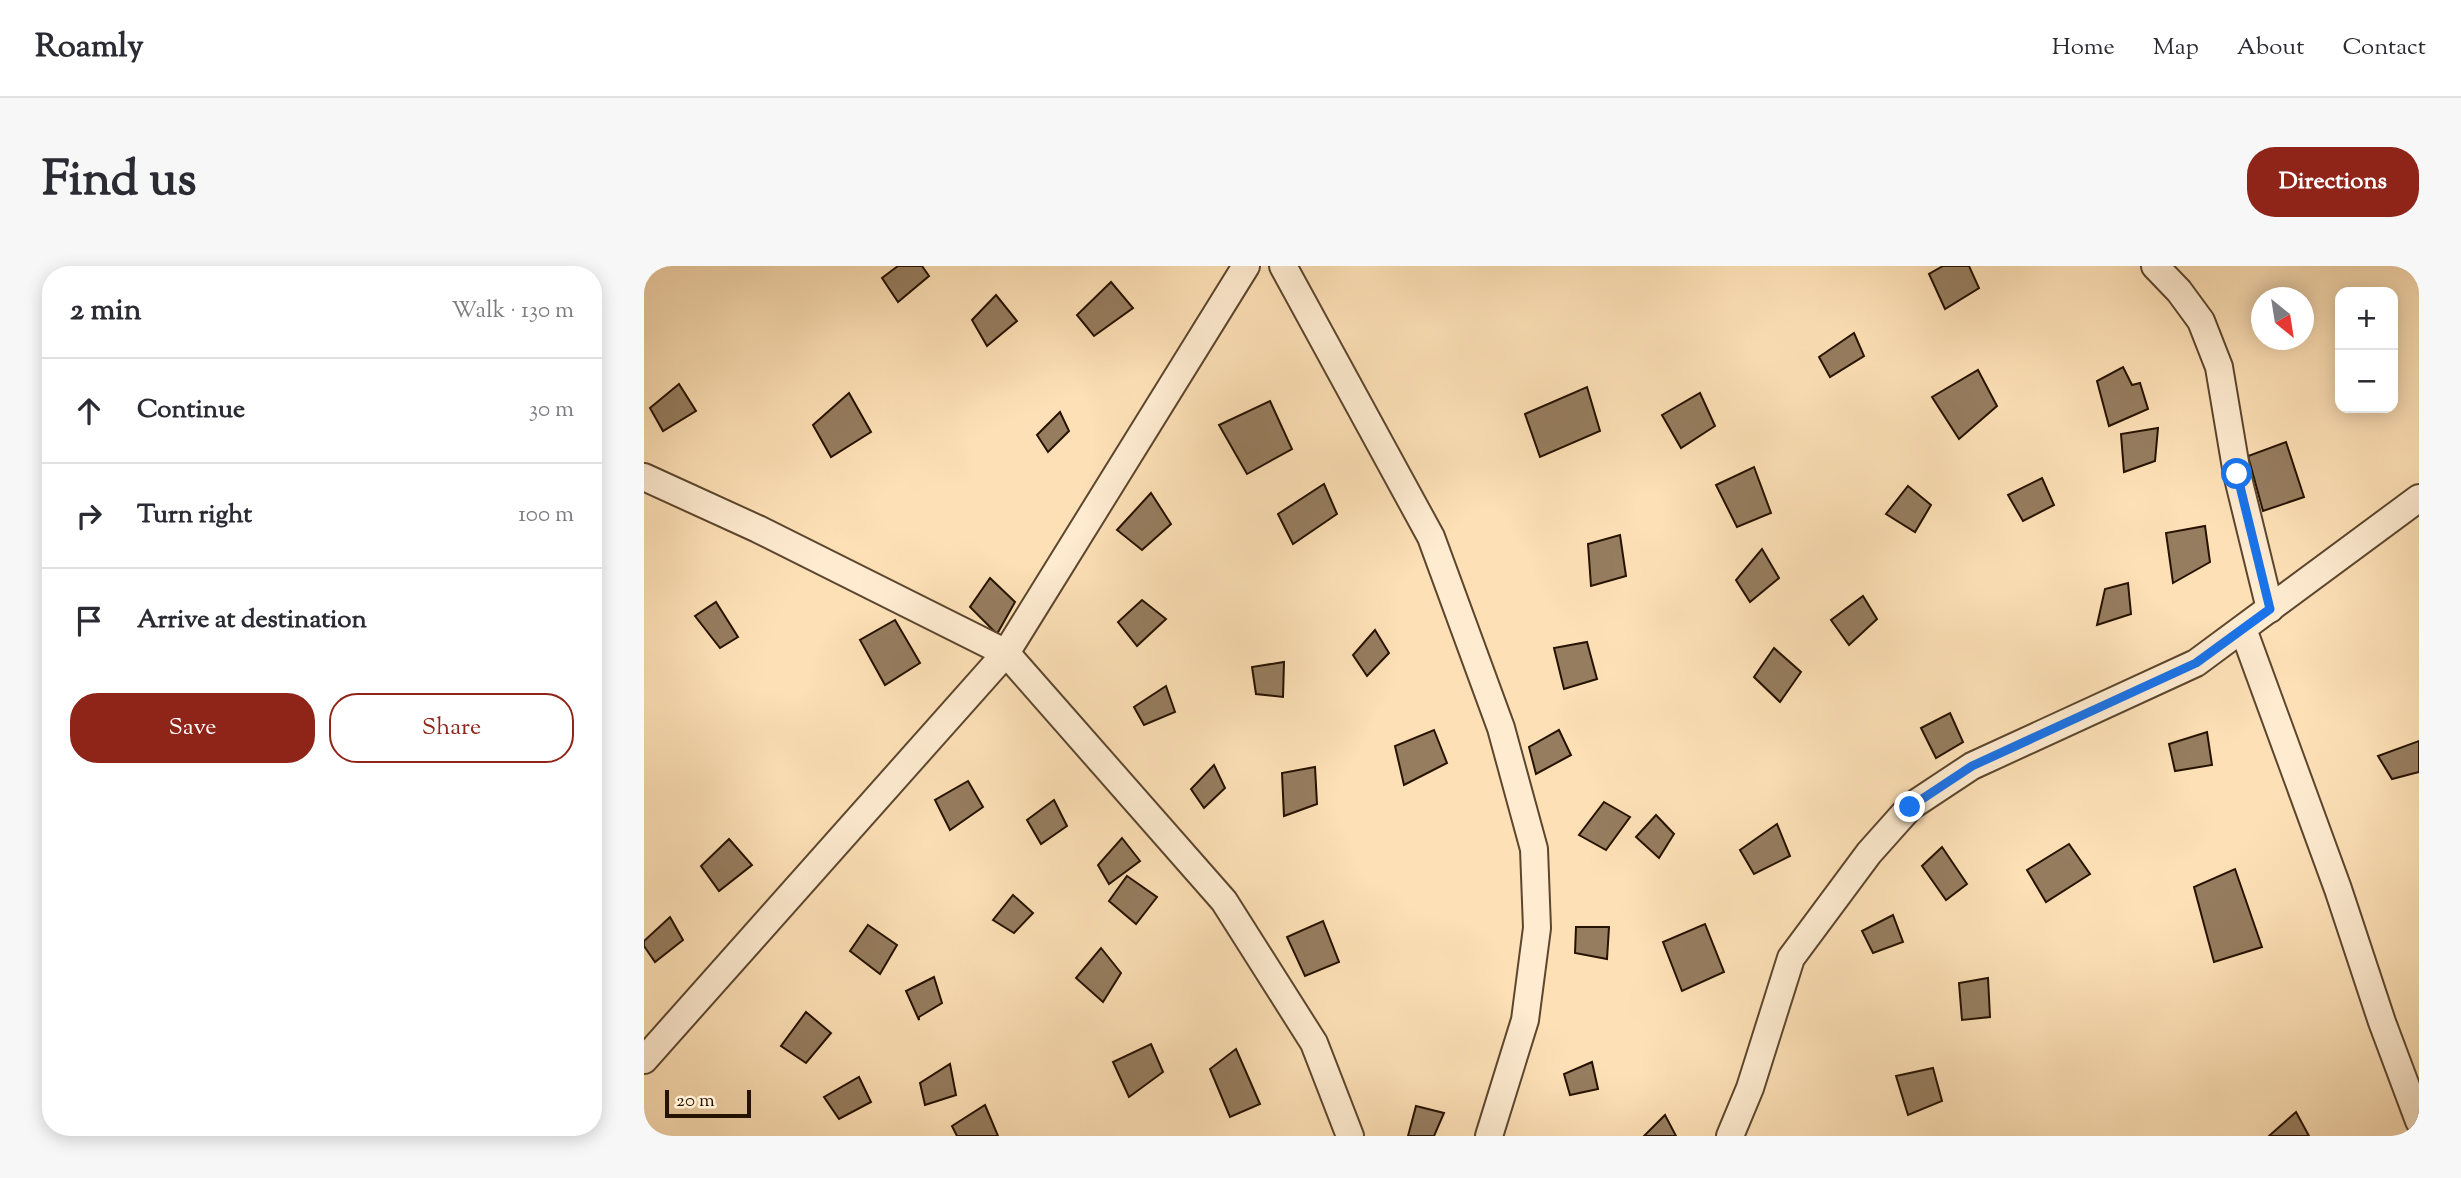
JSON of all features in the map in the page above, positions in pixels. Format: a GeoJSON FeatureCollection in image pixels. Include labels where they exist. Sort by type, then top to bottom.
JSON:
{"type":"FeatureCollection","features":[{"type":"Feature","properties":{"kind":"street"},"geometry":{"type":"LineString","coordinates":[[644,1060],[1006,653],[1246,266]]}},
{"type":"Feature","properties":{"kind":"street"},"geometry":{"type":"LineString","coordinates":[[1283,266],[1432,537],[1501,728],[1534,849],[1537,928],[1525,1020],[1489,1136]]}},
{"type":"Feature","properties":{"kind":"street"},"geometry":{"type":"LineString","coordinates":[[2155,266],[2179,291],[2201,321],[2219,367],[2237,474],[2270,609]]}},
{"type":"Feature","properties":{"kind":"street"},"geometry":{"type":"LineString","coordinates":[[644,477],[758,529],[1006,653],[1224,901],[1314,1043],[1350,1136]]}},
{"type":"Feature","properties":{"kind":"street"},"geometry":{"type":"LineString","coordinates":[[1730,1136],[1750,1088],[1791,958],[1869,853],[1910,807],[1972,766],[2196,663],[2419,498]]}},
{"type":"Feature","properties":{"kind":"street"},"geometry":{"type":"LineString","coordinates":[[2243,629],[2338,888],[2382,1022],[2419,1121]]}},
{"type":"Feature","properties":{"kind":"building"},"geometry":{"type":"Polygon","coordinates":[[[898,266],[922,266],[929,276],[898,302],[882,278],[898,266]]]}},
{"type":"Feature","properties":{"kind":"building"},"geometry":{"type":"Polygon","coordinates":[[[1943,266],[1969,266],[1979,288],[1945,309],[1929,274],[1943,266]]]}},
{"type":"Feature","properties":{"kind":"building"},"geometry":{"type":"Polygon","coordinates":[[[1111,282],[1133,308],[1094,336],[1077,315],[1111,282]]]}},
{"type":"Feature","properties":{"kind":"building"},"geometry":{"type":"Polygon","coordinates":[[[996,295],[1017,321],[987,346],[972,320],[996,295]]]}},
{"type":"Feature","properties":{"kind":"building"},"geometry":{"type":"Polygon","coordinates":[[[1854,333],[1864,356],[1830,377],[1819,357],[1854,333]]]}},
{"type":"Feature","properties":{"kind":"building"},"geometry":{"type":"Polygon","coordinates":[[[2123,367],[2132,385],[2140,383],[2148,409],[2109,426],[2097,381],[2123,367]]]}},
{"type":"Feature","properties":{"kind":"building"},"geometry":{"type":"Polygon","coordinates":[[[1978,370],[1997,406],[1959,439],[1932,397],[1978,370]]]}},
{"type":"Feature","properties":{"kind":"building"},"geometry":{"type":"Polygon","coordinates":[[[679,384],[696,411],[663,431],[650,408],[679,384]]]}},
{"type":"Feature","properties":{"kind":"building"},"geometry":{"type":"Polygon","coordinates":[[[1587,387],[1600,431],[1540,457],[1525,414],[1587,387]]]}},
{"type":"Feature","properties":{"kind":"building"},"geometry":{"type":"Polygon","coordinates":[[[849,393],[871,432],[831,457],[813,425],[849,393]]]}},
{"type":"Feature","properties":{"kind":"building"},"geometry":{"type":"Polygon","coordinates":[[[1700,393],[1715,426],[1681,448],[1662,415],[1700,393]]]}},
{"type":"Feature","properties":{"kind":"building"},"geometry":{"type":"Polygon","coordinates":[[[1270,401],[1292,449],[1247,474],[1219,425],[1270,401]]]}},
{"type":"Feature","properties":{"kind":"building"},"geometry":{"type":"Polygon","coordinates":[[[1060,412],[1069,431],[1048,452],[1037,435],[1060,412]]]}},
{"type":"Feature","properties":{"kind":"building"},"geometry":{"type":"Polygon","coordinates":[[[2158,428],[2155,461],[2124,472],[2121,434],[2158,428]]]}},
{"type":"Feature","properties":{"kind":"building"},"geometry":{"type":"Polygon","coordinates":[[[2286,442],[2304,497],[2263,511],[2248,456],[2286,442]]]}},
{"type":"Feature","properties":{"kind":"building"},"geometry":{"type":"Polygon","coordinates":[[[1754,467],[1771,513],[1737,527],[1716,485],[1754,467]]]}},
{"type":"Feature","properties":{"kind":"building"},"geometry":{"type":"Polygon","coordinates":[[[2042,478],[2054,505],[2023,521],[2008,495],[2042,478]]]}},
{"type":"Feature","properties":{"kind":"building"},"geometry":{"type":"Polygon","coordinates":[[[1324,484],[1337,514],[1293,544],[1278,514],[1324,484]]]}},
{"type":"Feature","properties":{"kind":"building"},"geometry":{"type":"Polygon","coordinates":[[[1908,486],[1931,505],[1915,532],[1886,514],[1908,486]]]}},
{"type":"Feature","properties":{"kind":"building"},"geometry":{"type":"Polygon","coordinates":[[[1151,493],[1171,524],[1142,550],[1117,530],[1151,493]]]}},
{"type":"Feature","properties":{"kind":"building"},"geometry":{"type":"Polygon","coordinates":[[[2205,526],[2210,562],[2173,583],[2166,533],[2205,526]]]}},
{"type":"Feature","properties":{"kind":"building"},"geometry":{"type":"Polygon","coordinates":[[[1620,535],[1626,576],[1591,586],[1588,544],[1620,535]]]}},
{"type":"Feature","properties":{"kind":"building"},"geometry":{"type":"Polygon","coordinates":[[[1762,549],[1779,578],[1750,602],[1736,580],[1762,549]]]}},
{"type":"Feature","properties":{"kind":"building"},"geometry":{"type":"Polygon","coordinates":[[[990,578],[1015,602],[997,634],[970,607],[990,578]]]}},
{"type":"Feature","properties":{"kind":"building"},"geometry":{"type":"Polygon","coordinates":[[[2128,583],[2131,614],[2097,625],[2105,589],[2128,583]]]}},
{"type":"Feature","properties":{"kind":"building"},"geometry":{"type":"Polygon","coordinates":[[[1863,596],[1877,619],[1849,645],[1831,620],[1863,596]]]}},
{"type":"Feature","properties":{"kind":"building"},"geometry":{"type":"Polygon","coordinates":[[[1142,600],[1166,619],[1137,646],[1118,622],[1142,600]]]}},
{"type":"Feature","properties":{"kind":"building"},"geometry":{"type":"Polygon","coordinates":[[[716,602],[738,637],[720,648],[695,616],[716,602]]]}},
{"type":"Feature","properties":{"kind":"building"},"geometry":{"type":"Polygon","coordinates":[[[895,620],[920,663],[885,685],[860,640],[895,620]]]}},
{"type":"Feature","properties":{"kind":"building"},"geometry":{"type":"Polygon","coordinates":[[[1375,630],[1389,653],[1367,676],[1353,655],[1375,630]]]}},
{"type":"Feature","properties":{"kind":"building"},"geometry":{"type":"Polygon","coordinates":[[[1587,642],[1597,679],[1564,689],[1554,648],[1587,642]]]}},
{"type":"Feature","properties":{"kind":"building"},"geometry":{"type":"Polygon","coordinates":[[[1774,648],[1801,672],[1780,702],[1754,677],[1774,648]]]}},
{"type":"Feature","properties":{"kind":"building"},"geometry":{"type":"Polygon","coordinates":[[[1284,662],[1283,697],[1256,694],[1252,667],[1284,662]]]}},
{"type":"Feature","properties":{"kind":"building"},"geometry":{"type":"Polygon","coordinates":[[[1166,686],[1175,712],[1144,725],[1134,707],[1166,686]]]}},
{"type":"Feature","properties":{"kind":"building"},"geometry":{"type":"Polygon","coordinates":[[[1950,713],[1963,742],[1936,758],[1921,728],[1950,713]]]}},
{"type":"Feature","properties":{"kind":"building"},"geometry":{"type":"Polygon","coordinates":[[[1434,730],[1447,763],[1404,785],[1395,746],[1434,730]]]}},
{"type":"Feature","properties":{"kind":"building"},"geometry":{"type":"Polygon","coordinates":[[[1559,730],[1571,755],[1536,774],[1529,747],[1559,730]]]}},
{"type":"Feature","properties":{"kind":"building"},"geometry":{"type":"Polygon","coordinates":[[[2207,732],[2212,765],[2175,771],[2169,744],[2207,732]]]}},
{"type":"Feature","properties":{"kind":"building"},"geometry":{"type":"Polygon","coordinates":[[[2419,741],[2419,772],[2392,779],[2378,756],[2419,741]]]}},
{"type":"Feature","properties":{"kind":"building"},"geometry":{"type":"Polygon","coordinates":[[[1214,765],[1225,788],[1204,808],[1191,789],[1214,765]]]}},
{"type":"Feature","properties":{"kind":"building"},"geometry":{"type":"Polygon","coordinates":[[[1315,767],[1317,804],[1284,816],[1282,773],[1315,767]]]}},
{"type":"Feature","properties":{"kind":"building"},"geometry":{"type":"Polygon","coordinates":[[[968,781],[983,807],[950,830],[935,800],[968,781]]]}},
{"type":"Feature","properties":{"kind":"building"},"geometry":{"type":"Polygon","coordinates":[[[1054,800],[1067,826],[1041,844],[1027,820],[1054,800]]]}},
{"type":"Feature","properties":{"kind":"building"},"geometry":{"type":"Polygon","coordinates":[[[1604,802],[1630,817],[1606,850],[1579,835],[1604,802]]]}},
{"type":"Feature","properties":{"kind":"building"},"geometry":{"type":"Polygon","coordinates":[[[1656,815],[1674,834],[1659,858],[1636,837],[1656,815]]]}},
{"type":"Feature","properties":{"kind":"building"},"geometry":{"type":"Polygon","coordinates":[[[1777,824],[1790,856],[1754,874],[1740,850],[1777,824]]]}},
{"type":"Feature","properties":{"kind":"building"},"geometry":{"type":"Polygon","coordinates":[[[1122,838],[1140,861],[1109,884],[1098,865],[1122,838]]]}},
{"type":"Feature","properties":{"kind":"building"},"geometry":{"type":"Polygon","coordinates":[[[729,839],[752,865],[719,891],[701,866],[729,839]]]}},
{"type":"Feature","properties":{"kind":"building"},"geometry":{"type":"Polygon","coordinates":[[[2069,844],[2090,874],[2046,902],[2027,870],[2069,844]]]}},
{"type":"Feature","properties":{"kind":"building"},"geometry":{"type":"Polygon","coordinates":[[[1942,847],[1967,884],[1946,900],[1922,866],[1942,847]]]}},
{"type":"Feature","properties":{"kind":"building"},"geometry":{"type":"Polygon","coordinates":[[[2235,869],[2262,947],[2214,962],[2194,887],[2235,869]]]}},
{"type":"Feature","properties":{"kind":"building"},"geometry":{"type":"Polygon","coordinates":[[[1127,876],[1157,897],[1136,924],[1109,901],[1127,876]]]}},
{"type":"Feature","properties":{"kind":"building"},"geometry":{"type":"Polygon","coordinates":[[[1013,895],[1033,913],[1014,933],[993,920],[1013,895]]]}},
{"type":"Feature","properties":{"kind":"building"},"geometry":{"type":"Polygon","coordinates":[[[1893,915],[1903,942],[1873,953],[1862,931],[1893,915]]]}},
{"type":"Feature","properties":{"kind":"building"},"geometry":{"type":"Polygon","coordinates":[[[670,917],[683,940],[655,962],[644,946],[644,941],[670,917]]]}},
{"type":"Feature","properties":{"kind":"building"},"geometry":{"type":"Polygon","coordinates":[[[1323,921],[1339,962],[1305,976],[1287,937],[1323,921]]]}},
{"type":"Feature","properties":{"kind":"building"},"geometry":{"type":"Polygon","coordinates":[[[1705,924],[1724,972],[1682,991],[1663,942],[1705,924]]]}},
{"type":"Feature","properties":{"kind":"building"},"geometry":{"type":"Polygon","coordinates":[[[868,925],[897,945],[880,974],[850,951],[868,925]]]}},
{"type":"Feature","properties":{"kind":"building"},"geometry":{"type":"Polygon","coordinates":[[[1576,927],[1609,927],[1607,959],[1575,953],[1576,927]]]}},
{"type":"Feature","properties":{"kind":"building"},"geometry":{"type":"Polygon","coordinates":[[[1101,948],[1121,973],[1103,1002],[1076,978],[1101,948]]]}},
{"type":"Feature","properties":{"kind":"building"},"geometry":{"type":"Polygon","coordinates":[[[934,977],[942,1003],[919,1017],[919,1020],[906,991],[934,977]]]}},
{"type":"Feature","properties":{"kind":"building"},"geometry":{"type":"Polygon","coordinates":[[[1988,978],[1990,1017],[1962,1020],[1959,983],[1988,978]]]}},
{"type":"Feature","properties":{"kind":"building"},"geometry":{"type":"Polygon","coordinates":[[[806,1012],[831,1033],[806,1063],[781,1046],[806,1012]]]}},
{"type":"Feature","properties":{"kind":"building"},"geometry":{"type":"Polygon","coordinates":[[[1151,1044],[1163,1072],[1129,1097],[1113,1062],[1151,1044]]]}},
{"type":"Feature","properties":{"kind":"building"},"geometry":{"type":"Polygon","coordinates":[[[1236,1049],[1260,1104],[1230,1117],[1210,1069],[1236,1049]]]}},
{"type":"Feature","properties":{"kind":"building"},"geometry":{"type":"Polygon","coordinates":[[[1592,1062],[1598,1089],[1570,1095],[1564,1074],[1592,1062]]]}},
{"type":"Feature","properties":{"kind":"building"},"geometry":{"type":"Polygon","coordinates":[[[950,1064],[956,1095],[925,1105],[920,1083],[950,1064]]]}},
{"type":"Feature","properties":{"kind":"building"},"geometry":{"type":"Polygon","coordinates":[[[1933,1068],[1942,1101],[1908,1115],[1896,1076],[1933,1068]]]}},
{"type":"Feature","properties":{"kind":"building"},"geometry":{"type":"Polygon","coordinates":[[[859,1077],[871,1102],[839,1119],[824,1097],[859,1077]]]}},
{"type":"Feature","properties":{"kind":"building"},"geometry":{"type":"Polygon","coordinates":[[[985,1105],[998,1136],[957,1136],[952,1126],[985,1105]]]}},
{"type":"Feature","properties":{"kind":"building"},"geometry":{"type":"Polygon","coordinates":[[[1416,1106],[1444,1113],[1434,1136],[1408,1136],[1416,1106]]]}},
{"type":"Feature","properties":{"kind":"building"},"geometry":{"type":"Polygon","coordinates":[[[2296,1112],[2309,1136],[2269,1136],[2296,1112]]]}},
{"type":"Feature","properties":{"kind":"building"},"geometry":{"type":"Polygon","coordinates":[[[1665,1115],[1676,1136],[1644,1136],[1665,1115]]]}},
{"type":"Feature","properties":{"kind":"route"},"geometry":{"type":"LineString","coordinates":[[1910,807],[1972,766],[2196,663],[2270,609],[2237,474]]}}]}
